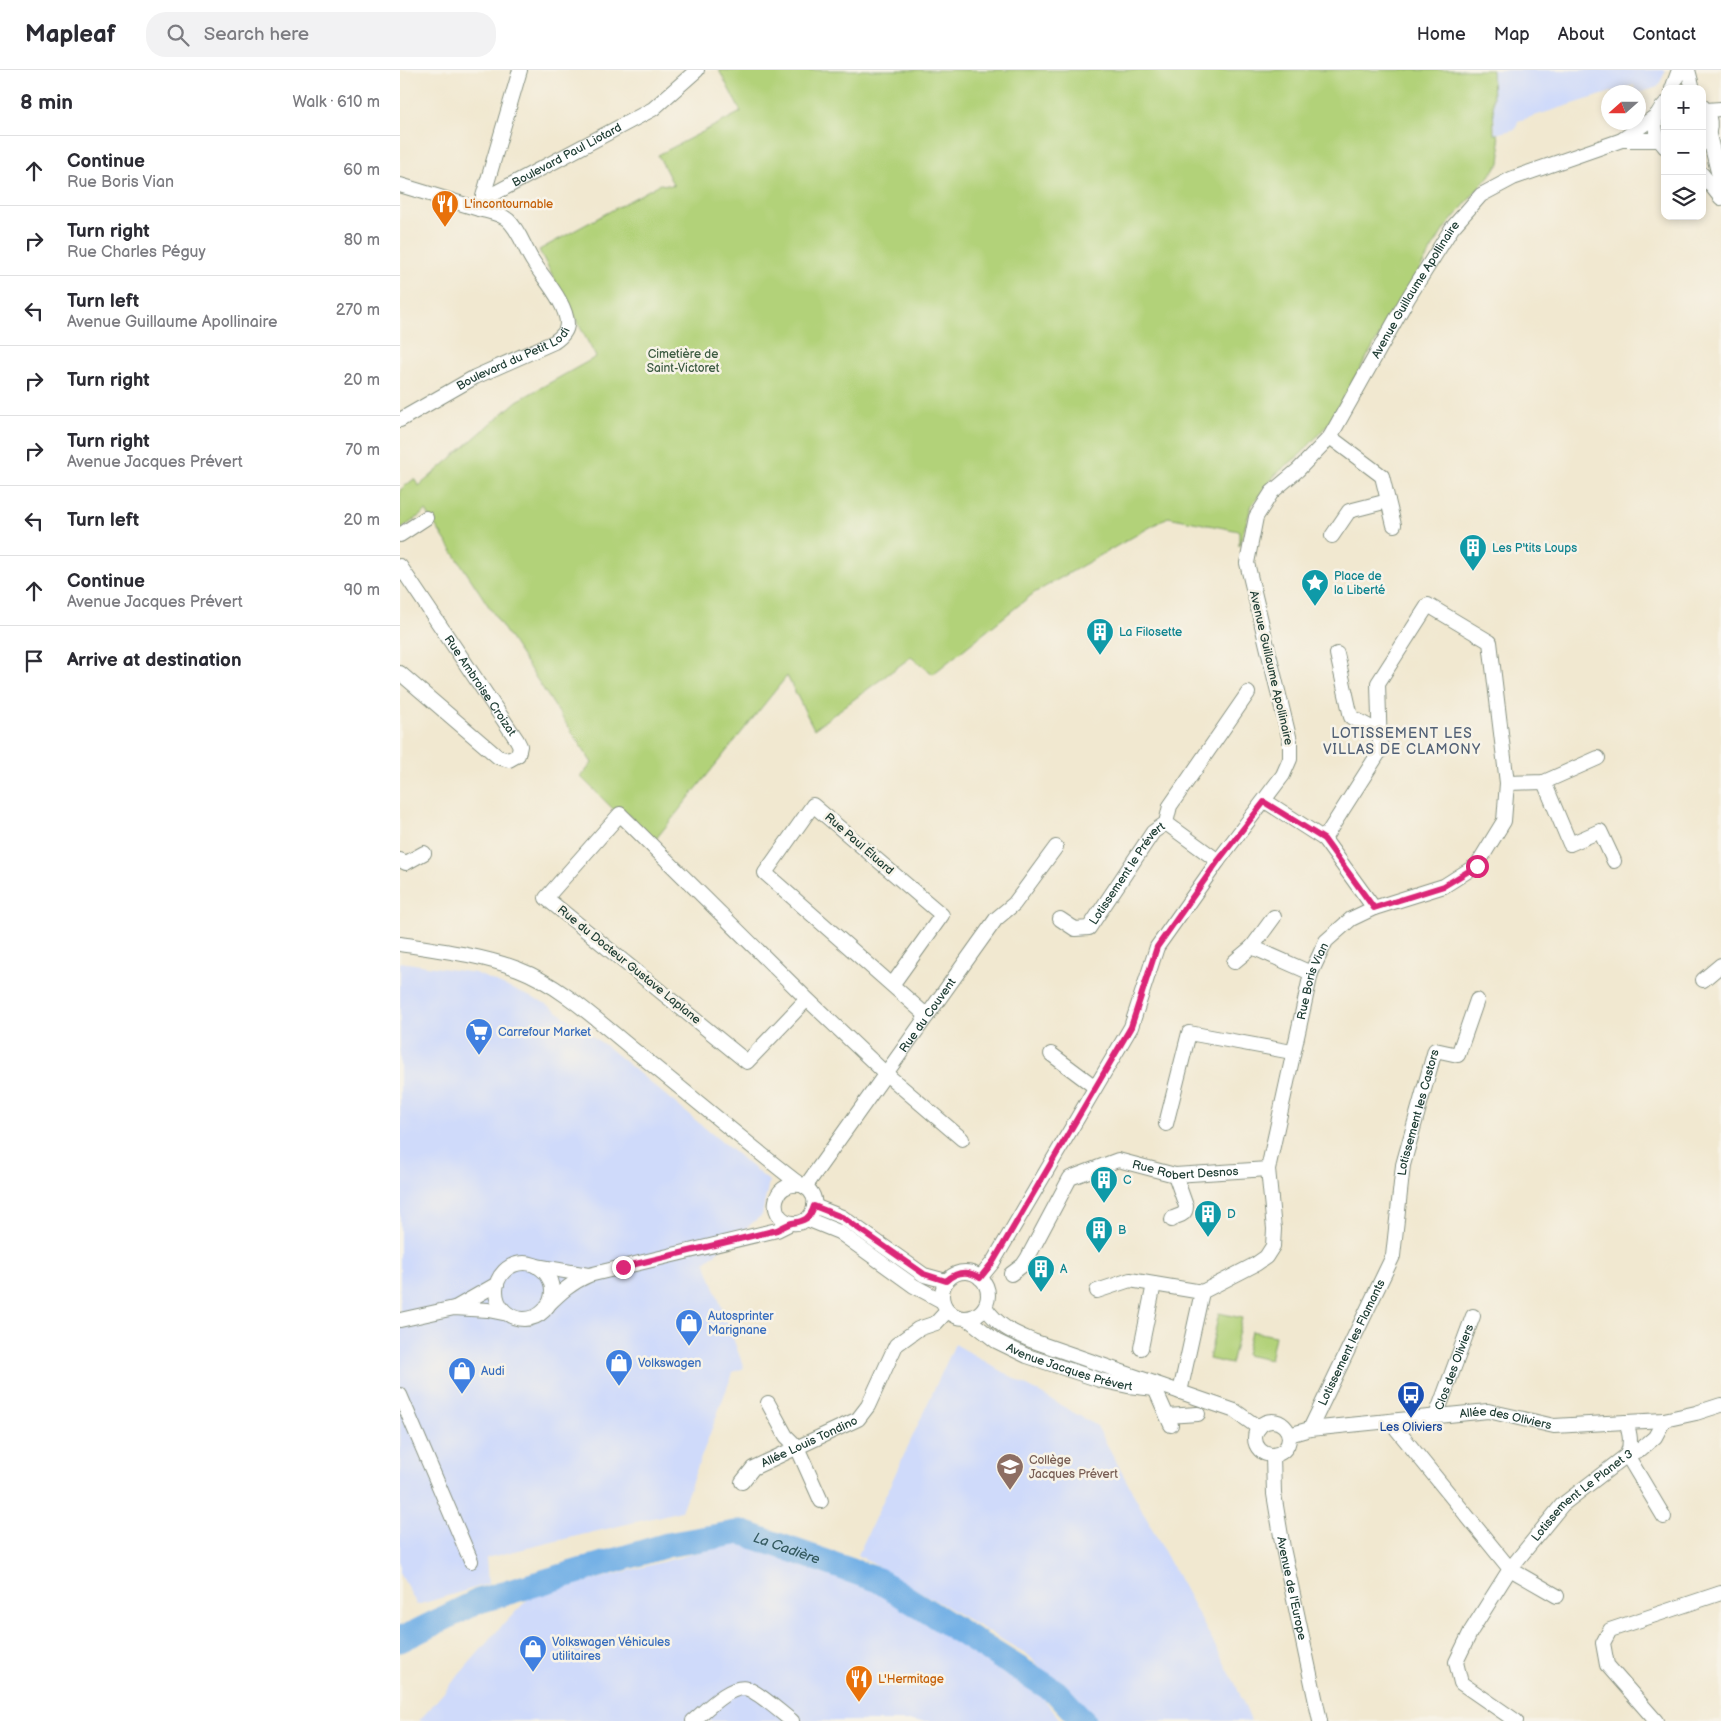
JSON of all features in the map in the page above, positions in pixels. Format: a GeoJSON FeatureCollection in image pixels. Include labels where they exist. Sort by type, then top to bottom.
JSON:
{"type":"FeatureCollection","features":[{"type":"Feature","properties":{"kind":"street"},"geometry":{"type":"LineString","coordinates":[[400,185],[481,204],[520,70]]}},
{"type":"Feature","properties":{"kind":"street","name":"Boulevard Paul Liotard"},"geometry":{"type":"LineString","coordinates":[[481,204],[653,109],[697,70]]}},
{"type":"Feature","properties":{"kind":"street"},"geometry":{"type":"LineString","coordinates":[[1673,85],[1679,70]]}},
{"type":"Feature","properties":{"kind":"street"},"geometry":{"type":"LineString","coordinates":[[1688,70],[1692,85]]}},
{"type":"Feature","properties":{"kind":"street"},"geometry":{"type":"LineString","coordinates":[[1706,108],[1721,109]]}},
{"type":"Feature","properties":{"kind":"street"},"geometry":{"type":"LineString","coordinates":[[1661,110],[1655,123],[1655,132],[1661,142]]}},
{"type":"Feature","properties":{"kind":"street","name":"Avenue Guillaume Apollinaire"},"geometry":{"type":"LineString","coordinates":[[980,1278],[998,1254],[1131,1027],[1157,947],[1218,861],[1284,775],[1290,759],[1290,741],[1247,562],[1256,517],[1272,492],[1298,470],[1330,437],[1408,298],[1452,228],[1482,195],[1512,178],[1622,140],[1661,110]]}},
{"type":"Feature","properties":{"kind":"street"},"geometry":{"type":"LineString","coordinates":[[1706,112],[1709,118],[1721,184]]}},
{"type":"Feature","properties":{"kind":"street","name":"Avenue Guillaume Apollinaire"},"geometry":{"type":"LineString","coordinates":[[1622,140],[1661,144]]}},
{"type":"Feature","properties":{"kind":"street"},"geometry":{"type":"LineString","coordinates":[[1703,175],[1721,198]]}},
{"type":"Feature","properties":{"kind":"street","name":"Boulevard du Petit Lodi"},"geometry":{"type":"LineString","coordinates":[[400,420],[475,377],[554,342],[565,332],[567,324],[562,306],[533,262],[514,226],[502,216],[481,204]]}},
{"type":"Feature","properties":{"kind":"street"},"geometry":{"type":"LineString","coordinates":[[1330,437],[1382,476],[1394,525]]}},
{"type":"Feature","properties":{"kind":"street"},"geometry":{"type":"LineString","coordinates":[[1332,536],[1350,511],[1388,501]]}},
{"type":"Feature","properties":{"kind":"street"},"geometry":{"type":"LineString","coordinates":[[400,535],[426,518]]}},
{"type":"Feature","properties":{"kind":"street","name":"Rue Ambroise Croizat"},"geometry":{"type":"LineString","coordinates":[[400,566],[517,740],[520,746],[518,755],[509,760],[498,757],[400,673]]}},
{"type":"Feature","properties":{"kind":"street","name":"Rue Boris Vian"},"geometry":{"type":"LineString","coordinates":[[1202,1292],[1256,1264],[1266,1257],[1273,1246],[1274,1229],[1268,1169],[1292,1052],[1311,973],[1326,941],[1351,919],[1374,908],[1444,886],[1477,866],[1504,821],[1507,783],[1490,642],[1428,605],[1378,684],[1379,732]]}},
{"type":"Feature","properties":{"kind":"street"},"geometry":{"type":"LineString","coordinates":[[1324,839],[1380,751],[1379,732],[1351,717],[1337,654]]}},
{"type":"Feature","properties":{"kind":"street","name":"Lotissement le Prévert"},"geometry":{"type":"LineString","coordinates":[[1060,920],[1075,929],[1089,928],[1153,832],[1166,823],[1170,806],[1248,693]]}},
{"type":"Feature","properties":{"kind":"street"},"geometry":{"type":"LineString","coordinates":[[1507,783],[1544,782],[1598,758]]}},
{"type":"Feature","properties":{"kind":"street"},"geometry":{"type":"LineString","coordinates":[[1544,782],[1570,844],[1600,831],[1614,861]]}},
{"type":"Feature","properties":{"kind":"street"},"geometry":{"type":"LineString","coordinates":[[1264,802],[1324,839],[1374,908]]}},
{"type":"Feature","properties":{"kind":"street","name":"Rue Paul Éluard"},"geometry":{"type":"LineString","coordinates":[[892,985],[942,915],[813,805],[765,873],[927,1016]]}},
{"type":"Feature","properties":{"kind":"street","name":"Rue du Docteur Gustave Laplane"},"geometry":{"type":"LineString","coordinates":[[807,999],[748,1062],[546,898],[620,814],[807,999],[885,1073],[962,1139]]}},
{"type":"Feature","properties":{"kind":"street"},"geometry":{"type":"LineString","coordinates":[[1166,823],[1218,861]]}},
{"type":"Feature","properties":{"kind":"street","name":"Rue du Couvent"},"geometry":{"type":"LineString","coordinates":[[803,1186],[996,919],[1014,904],[1056,847]]}},
{"type":"Feature","properties":{"kind":"street"},"geometry":{"type":"LineString","coordinates":[[400,860],[406,863],[424,853]]}},
{"type":"Feature","properties":{"kind":"street"},"geometry":{"type":"LineString","coordinates":[[1234,962],[1252,948],[1274,917]]}},
{"type":"Feature","properties":{"kind":"street"},"geometry":{"type":"LineString","coordinates":[[400,944],[488,960],[519,969],[547,983],[593,1017],[803,1186],[812,1196],[811,1212]]}},
{"type":"Feature","properties":{"kind":"street"},"geometry":{"type":"LineString","coordinates":[[1252,948],[1311,973]]}},
{"type":"Feature","properties":{"kind":"street"},"geometry":{"type":"LineString","coordinates":[[1703,980],[1721,966]]}},
{"type":"Feature","properties":{"kind":"street","name":"Lotissement les Castors"},"geometry":{"type":"LineString","coordinates":[[1393,1256],[1403,1165],[1435,1050],[1458,1055],[1477,1000]]}},
{"type":"Feature","properties":{"kind":"street"},"geometry":{"type":"LineString","coordinates":[[1166,1124],[1188,1033],[1292,1052]]}},
{"type":"Feature","properties":{"kind":"street"},"geometry":{"type":"LineString","coordinates":[[1051,1054],[1095,1088]]}},
{"type":"Feature","properties":{"kind":"street","name":"Rue Robert Desnos"},"geometry":{"type":"LineString","coordinates":[[1011,1274],[1024,1265],[1070,1178],[1118,1160],[1175,1175],[1268,1169]]}},
{"type":"Feature","properties":{"kind":"street"},"geometry":{"type":"LineString","coordinates":[[776,1166],[780,1191],[776,1201],[778,1212],[786,1221],[797,1223],[811,1212],[842,1217],[924,1274],[946,1281]]}},
{"type":"Feature","properties":{"kind":"street"},"geometry":{"type":"LineString","coordinates":[[1172,1220],[1186,1211],[1175,1175]]}},
{"type":"Feature","properties":{"kind":"street"},"geometry":{"type":"LineString","coordinates":[[780,1191],[789,1185],[803,1186]]}},
{"type":"Feature","properties":{"kind":"street"},"geometry":{"type":"LineString","coordinates":[[755,1236],[778,1212]]}},
{"type":"Feature","properties":{"kind":"street"},"geometry":{"type":"LineString","coordinates":[[811,1212],[945,1306],[954,1316],[968,1319],[980,1313],[988,1300],[985,1284],[974,1274],[966,1272],[952,1276],[946,1281],[941,1295],[945,1306]]}},
{"type":"Feature","properties":{"kind":"street"},"geometry":{"type":"LineString","coordinates":[[589,1275],[528,1264],[513,1266],[501,1276],[497,1284],[497,1300],[508,1314],[515,1318],[533,1317],[541,1313],[568,1286],[578,1279],[755,1236],[777,1230],[791,1223]]}},
{"type":"Feature","properties":{"kind":"street","name":"Lotissement les Flamants"},"geometry":{"type":"LineString","coordinates":[[1310,1429],[1393,1256]]}},
{"type":"Feature","properties":{"kind":"street"},"geometry":{"type":"LineString","coordinates":[[535,1266],[542,1270],[550,1283],[550,1299],[547,1306]]}},
{"type":"Feature","properties":{"kind":"street"},"geometry":{"type":"LineString","coordinates":[[1097,1292],[1130,1280],[1202,1292],[1180,1392]]}},
{"type":"Feature","properties":{"kind":"street"},"geometry":{"type":"LineString","coordinates":[[454,1308],[497,1284]]}},
{"type":"Feature","properties":{"kind":"street"},"geometry":{"type":"LineString","coordinates":[[1141,1348],[1154,1284]]}},
{"type":"Feature","properties":{"kind":"street","name":"Allée Louis Tondino"},"geometry":{"type":"LineString","coordinates":[[742,1482],[753,1468],[858,1419],[868,1406],[896,1345],[918,1329],[936,1323],[945,1306]]}},
{"type":"Feature","properties":{"kind":"street","name":"Avenue Jacques Prévert"},"geometry":{"type":"LineString","coordinates":[[985,1307],[1003,1327],[1033,1341],[1235,1411],[1259,1428]]}},
{"type":"Feature","properties":{"kind":"street"},"geometry":{"type":"LineString","coordinates":[[400,1320],[454,1308],[488,1310],[508,1314]]}},
{"type":"Feature","properties":{"kind":"street","name":"Clos des Oliviers"},"geometry":{"type":"LineString","coordinates":[[1436,1416],[1473,1316]]}},
{"type":"Feature","properties":{"kind":"street","name":"Avenue Jacques Prévert"},"geometry":{"type":"LineString","coordinates":[[968,1319],[996,1341],[1027,1356],[1100,1380],[1128,1386],[1180,1392]]}},
{"type":"Feature","properties":{"kind":"street"},"geometry":{"type":"LineString","coordinates":[[1155,1389],[1169,1421],[1199,1417],[1201,1399]]}},
{"type":"Feature","properties":{"kind":"street"},"geometry":{"type":"LineString","coordinates":[[400,1396],[471,1562]]}},
{"type":"Feature","properties":{"kind":"street"},"geometry":{"type":"LineString","coordinates":[[768,1403],[786,1436],[797,1447],[821,1501]]}},
{"type":"Feature","properties":{"kind":"street","name":"Allée des Oliviers"},"geometry":{"type":"LineString","coordinates":[[1289,1435],[1310,1429],[1488,1411],[1554,1426],[1664,1420],[1696,1413],[1721,1404]]}},
{"type":"Feature","properties":{"kind":"street"},"geometry":{"type":"LineString","coordinates":[[1627,1455],[1641,1449],[1655,1437],[1664,1420]]}},
{"type":"Feature","properties":{"kind":"street"},"geometry":{"type":"LineString","coordinates":[[1274,1421],[1284,1426],[1289,1435],[1286,1448],[1273,1455],[1263,1452],[1259,1448],[1256,1438],[1259,1428],[1263,1424],[1274,1421]]}},
{"type":"Feature","properties":{"kind":"street"},"geometry":{"type":"LineString","coordinates":[[1390,1421],[1510,1569],[1557,1596]]}},
{"type":"Feature","properties":{"kind":"street"},"geometry":{"type":"LineString","coordinates":[[1626,1422],[1631,1445],[1627,1455]]}},
{"type":"Feature","properties":{"kind":"street","name":"Avenue de l'Europe"},"geometry":{"type":"LineString","coordinates":[[1273,1455],[1274,1494],[1283,1548],[1320,1721]]}},
{"type":"Feature","properties":{"kind":"street","name":"Lotissement Le Planet 3"},"geometry":{"type":"LineString","coordinates":[[1516,1721],[1461,1683],[1456,1662],[1471,1631],[1510,1569],[1562,1505],[1627,1455],[1664,1518]]}},
{"type":"Feature","properties":{"kind":"street"},"geometry":{"type":"LineString","coordinates":[[1656,1721],[1607,1665],[1603,1643],[1610,1630],[1721,1593]]}},
{"type":"Feature","properties":{"kind":"street"},"geometry":{"type":"LineString","coordinates":[[693,1721],[734,1688],[747,1688],[792,1721]]}},
{"type":"Feature","properties":{"kind":"shaded area"},"geometry":{"type":"Polygon","coordinates":[[[1492,70],[1666,70],[1658,87],[1646,91],[1646,85],[1601,85],[1601,95],[1518,121],[1516,129],[1495,134],[1492,70]]]}},
{"type":"Feature","properties":{"kind":"shaded area"},"geometry":{"type":"Polygon","coordinates":[[[400,962],[475,973],[547,1004],[606,1046],[769,1181],[762,1215],[705,1262],[744,1368],[733,1372],[681,1511],[486,1558],[488,1584],[417,1605],[400,1573],[400,962]]]}},
{"type":"Feature","properties":{"kind":"shaded area","name":"Collège Jacques Prévert"},"geometry":{"type":"Polygon","coordinates":[[[955,1344],[1097,1426],[1235,1683],[1251,1721],[1095,1721],[1028,1655],[858,1555],[955,1344]]]}},
{"type":"Feature","properties":{"kind":"shaded area"},"geometry":{"type":"Polygon","coordinates":[[[741,1541],[876,1586],[1027,1677],[1061,1721],[419,1721],[498,1630],[530,1597],[741,1541]]]}},
{"type":"Feature","properties":{"kind":"green space","name":"Cimetière de Saint-Victoret"},"geometry":{"type":"Polygon","coordinates":[[[719,70],[1492,70],[1494,134],[1498,134],[1501,153],[1500,163],[1444,229],[1328,424],[1302,453],[1276,474],[1252,505],[1239,546],[1239,531],[1168,517],[1034,593],[933,674],[911,657],[814,729],[787,676],[655,840],[619,806],[614,810],[581,777],[592,763],[426,511],[400,530],[400,490],[414,479],[419,486],[517,401],[596,357],[539,250],[660,184],[674,186],[658,155],[741,112],[719,70]]]}},
{"type":"Feature","properties":{"kind":"green space"},"geometry":{"type":"Polygon","coordinates":[[[1219,1313],[1242,1318],[1231,1364],[1209,1359],[1219,1313]]]}},
{"type":"Feature","properties":{"kind":"green space"},"geometry":{"type":"Polygon","coordinates":[[[1251,1331],[1275,1336],[1270,1360],[1246,1355],[1251,1331]]]}},
{"type":"Feature","properties":{"kind":"waterway","name":"La Cadière"},"geometry":{"type":"LineString","coordinates":[[400,1640],[479,1601],[667,1545],[741,1532],[878,1580],[1056,1692],[1083,1721]]}},
{"type":"Feature","properties":{"kind":"place","name":"L'incontournable"},"geometry":{"type":"Point","coordinates":[445,228]}},
{"type":"Feature","properties":{"kind":"place","name":"Les P'tits Loups"},"geometry":{"type":"Point","coordinates":[1473,572]}},
{"type":"Feature","properties":{"kind":"place","name":"Place de la Liberté"},"geometry":{"type":"Point","coordinates":[1315,607]}},
{"type":"Feature","properties":{"kind":"place","name":"La Filosette"},"geometry":{"type":"Point","coordinates":[1100,656]}},
{"type":"Feature","properties":{"kind":"place","name":"Carrefour Market"},"geometry":{"type":"Point","coordinates":[479,1056]}},
{"type":"Feature","properties":{"kind":"place","name":"C"},"geometry":{"type":"Point","coordinates":[1104,1204]}},
{"type":"Feature","properties":{"kind":"place","name":"D"},"geometry":{"type":"Point","coordinates":[1208,1238]}},
{"type":"Feature","properties":{"kind":"place","name":"B"},"geometry":{"type":"Point","coordinates":[1099,1254]}},
{"type":"Feature","properties":{"kind":"place","name":"A"},"geometry":{"type":"Point","coordinates":[1041,1293]}},
{"type":"Feature","properties":{"kind":"place","name":"Autosprinter Marignane"},"geometry":{"type":"Point","coordinates":[689,1347]}},
{"type":"Feature","properties":{"kind":"place","name":"Volkswagen"},"geometry":{"type":"Point","coordinates":[619,1387]}},
{"type":"Feature","properties":{"kind":"place","name":"Audi"},"geometry":{"type":"Point","coordinates":[462,1395]}},
{"type":"Feature","properties":{"kind":"place","name":"Les Oliviers"},"geometry":{"type":"Point","coordinates":[1411,1419]}},
{"type":"Feature","properties":{"kind":"place","name":"Collège Jacques Prévert"},"geometry":{"type":"Point","coordinates":[1010,1491]}},
{"type":"Feature","properties":{"kind":"place","name":"Volkswagen Véhicules utilitaires"},"geometry":{"type":"Point","coordinates":[533,1673]}},
{"type":"Feature","properties":{"kind":"place","name":"L'Hermitage"},"geometry":{"type":"Point","coordinates":[859,1703]}},
{"type":"Feature","properties":{"kind":"district","name":"LOTISSEMENT LES VILLAS DE CLAMONY"},"geometry":{"type":"Point","coordinates":[1402,742]}},
{"type":"Feature","properties":{"kind":"route"},"geometry":{"type":"LineString","coordinates":[[623,1267],[777,1230],[791,1223],[802,1222],[807,1219],[814,1206],[842,1217],[924,1274],[946,1281],[952,1276],[966,1272],[980,1278],[993,1262],[1131,1027],[1157,947],[1218,861],[1264,802],[1324,839],[1374,908],[1444,886],[1477,866]]}}]}
